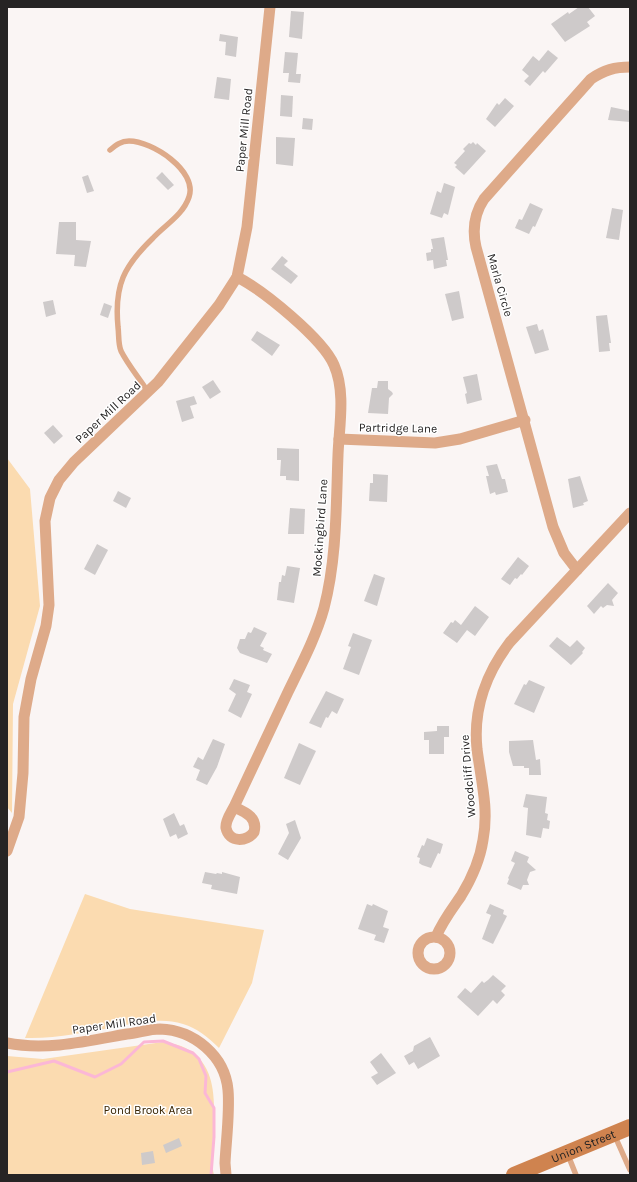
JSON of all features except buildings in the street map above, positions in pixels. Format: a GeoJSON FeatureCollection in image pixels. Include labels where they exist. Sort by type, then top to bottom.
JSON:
{"type":"FeatureCollection","features":[{"type":"Feature","properties":{"kind":"main road","name":"Union Street"},"geometry":{"type":"LineString","coordinates":[[514,1175],[630,1127]]}},
{"type":"Feature","properties":{"kind":"street","name":"Paper Mill Road"},"geometry":{"type":"LineString","coordinates":[[7,851],[19,817],[23,773],[24,717],[31,679],[46,626],[49,605],[45,521],[50,498],[59,480],[74,462],[158,382],[219,305],[237,277],[247,227],[270,7]]}},
{"type":"Feature","properties":{"kind":"street","name":"Marla Circle"},"geometry":{"type":"LineString","coordinates":[[577,570],[564,553],[557,538],[476,248],[473,228],[476,213],[489,192],[591,79],[616,67],[630,67]]}},
{"type":"Feature","properties":{"kind":"street","name":"Mockingbird Lane"},"geometry":{"type":"LineString","coordinates":[[234,807],[306,653],[323,610],[330,578],[334,546],[340,388],[337,372],[330,356],[308,331],[253,287],[237,277]]}},
{"type":"Feature","properties":{"kind":"street","name":"Partridge Lane"},"geometry":{"type":"LineString","coordinates":[[339,440],[435,444],[460,439],[525,420]]}},
{"type":"Feature","properties":{"kind":"street","name":"Woodcliff Drive"},"geometry":{"type":"LineString","coordinates":[[436,937],[442,924],[470,880],[478,862],[483,839],[485,802],[477,749],[476,726],[480,702],[486,681],[496,662],[510,642],[630,512]]}},
{"type":"Feature","properties":{"kind":"street","name":"Paper Mill Road"},"geometry":{"type":"LineString","coordinates":[[7,1043],[30,1046],[61,1045],[159,1029],[181,1032],[202,1043],[220,1064],[228,1090],[224,1163],[226,1175]]}},
{"type":"Feature","properties":{"kind":"lane"},"geometry":{"type":"LineString","coordinates":[[110,150],[121,142],[130,141],[154,147],[173,159],[190,183],[190,197],[181,212],[135,255],[125,269],[120,287],[117,316],[121,350],[148,392]]}},
{"type":"Feature","properties":{"kind":"lane"},"geometry":{"type":"LineString","coordinates":[[614,1134],[630,1170]]}},
{"type":"Feature","properties":{"kind":"lane"},"geometry":{"type":"LineString","coordinates":[[567,1153],[576,1175]]}},
{"type":"Feature","properties":{"kind":"green space"},"geometry":{"type":"Polygon","coordinates":[[[7,458],[30,489],[40,606],[13,704],[12,813],[7,807],[7,458]]]}},
{"type":"Feature","properties":{"kind":"green space"},"geometry":{"type":"Polygon","coordinates":[[[85,894],[130,909],[264,930],[252,983],[219,1048],[198,1030],[183,1024],[166,1021],[141,1022],[60,1036],[25,1038],[85,894]]]}},
{"type":"Feature","properties":{"kind":"green space","name":"Pond Brook Area"},"geometry":{"type":"Polygon","coordinates":[[[163,1042],[181,1046],[197,1056],[207,1069],[212,1085],[214,1103],[214,1175],[7,1175],[7,1056],[43,1059],[163,1042]]]}},
{"type":"Feature","properties":{"kind":"waterway"},"geometry":{"type":"LineString","coordinates":[[7,1072],[54,1061],[95,1077],[121,1064],[144,1042],[163,1041],[193,1053],[199,1059],[206,1076],[205,1093],[214,1108],[214,1137],[211,1175]]}}]}
